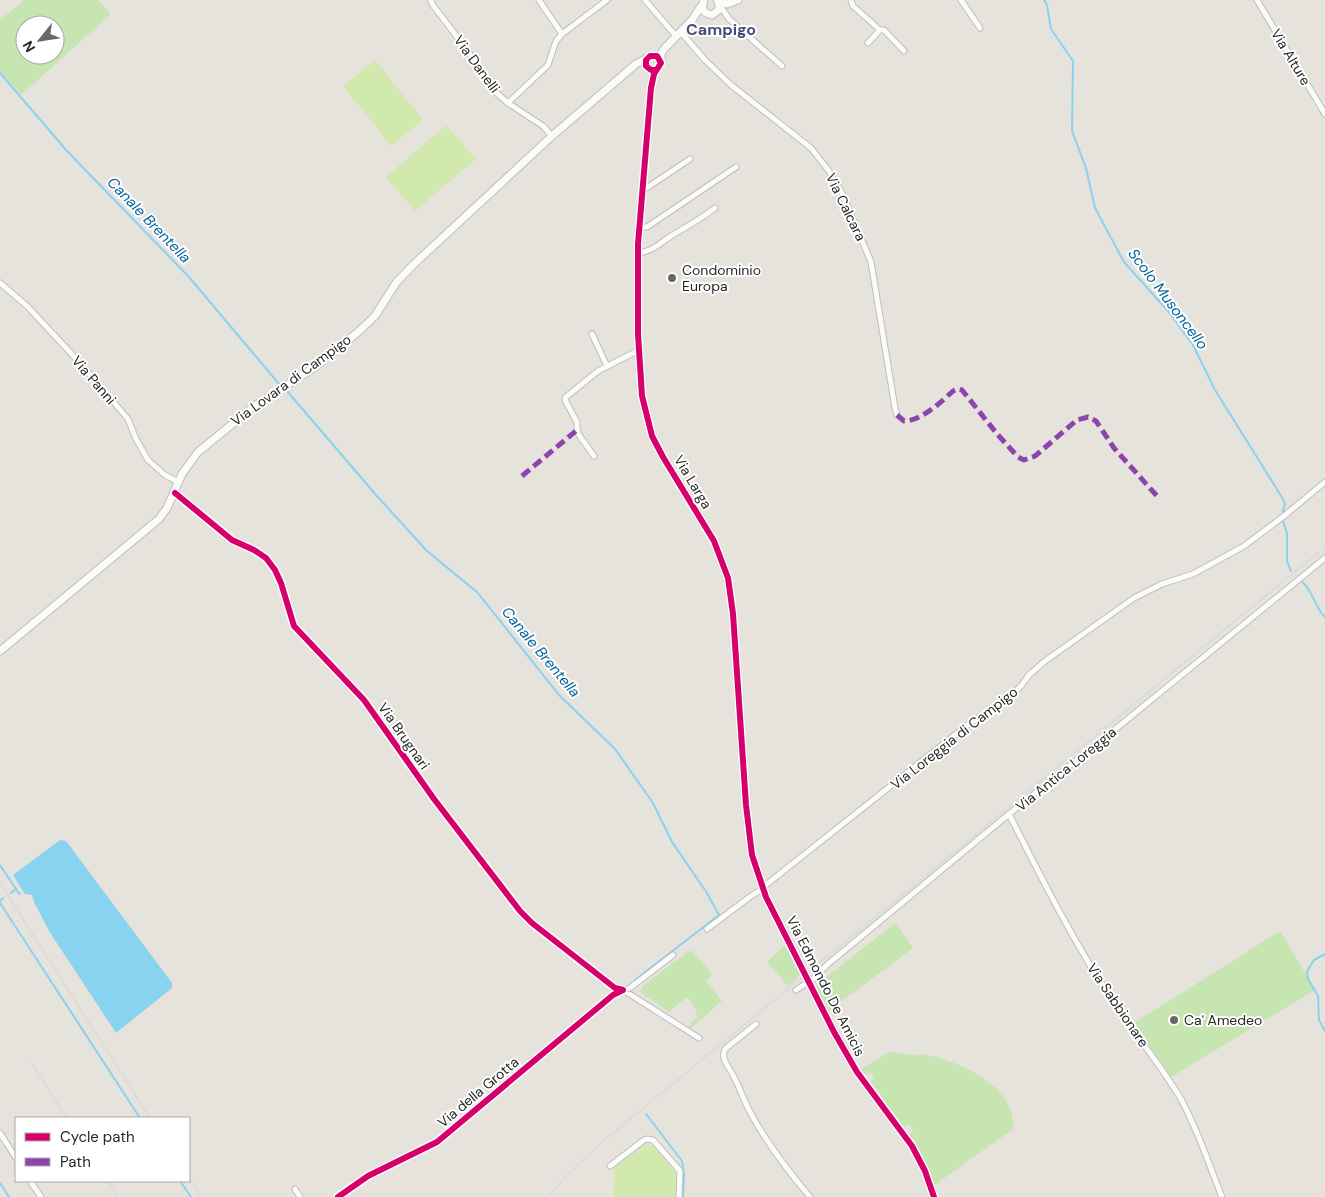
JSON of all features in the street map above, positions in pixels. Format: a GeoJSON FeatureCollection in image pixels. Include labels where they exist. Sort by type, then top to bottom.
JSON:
{"type":"FeatureCollection","features":[{"type":"Feature","properties":{"kind":"street"},"geometry":{"type":"LineString","coordinates":[[539,0],[562,34]]}},
{"type":"Feature","properties":{"kind":"street"},"geometry":{"type":"LineString","coordinates":[[508,103],[548,65],[556,41],[562,34],[608,0]]}},
{"type":"Feature","properties":{"kind":"street","name":"Via Calcara"},"geometry":{"type":"LineString","coordinates":[[645,0],[676,35],[731,85],[811,148],[829,171],[842,193],[871,262],[897,415]]}},
{"type":"Feature","properties":{"kind":"street"},"geometry":{"type":"LineString","coordinates":[[851,0],[853,6],[880,30],[884,30],[904,51]]}},
{"type":"Feature","properties":{"kind":"street"},"geometry":{"type":"LineString","coordinates":[[961,0],[980,28]]}},
{"type":"Feature","properties":{"kind":"street","name":"Via Alture"},"geometry":{"type":"LineString","coordinates":[[1257,0],[1325,114]]}},
{"type":"Feature","properties":{"kind":"street"},"geometry":{"type":"LineString","coordinates":[[704,1],[704,11],[734,2]]}},
{"type":"Feature","properties":{"kind":"street","name":"Via Lovara di Campigo"},"geometry":{"type":"LineString","coordinates":[[0,652],[149,529],[167,508],[175,493],[178,482],[198,452],[252,407],[315,366],[366,325],[375,316],[396,283],[409,269],[552,136],[636,64],[649,57],[676,35],[690,22],[704,1]]}},
{"type":"Feature","properties":{"kind":"street","name":"Via Danelli"},"geometry":{"type":"LineString","coordinates":[[432,2],[467,50],[486,81],[501,98],[543,126],[552,136]]}},
{"type":"Feature","properties":{"kind":"street"},"geometry":{"type":"LineString","coordinates":[[717,8],[782,66]]}},
{"type":"Feature","properties":{"kind":"street"},"geometry":{"type":"LineString","coordinates":[[717,8],[728,19]]}},
{"type":"Feature","properties":{"kind":"street","name":"Via Lovara di Campigo"},"geometry":{"type":"LineString","coordinates":[[690,22],[717,8]]}},
{"type":"Feature","properties":{"kind":"street"},"geometry":{"type":"LineString","coordinates":[[868,43],[880,30]]}},
{"type":"Feature","properties":{"kind":"street","name":"Via Lovara di Campigo"},"geometry":{"type":"LineString","coordinates":[[661,61],[661,52],[676,35]]}},
{"type":"Feature","properties":{"kind":"street"},"geometry":{"type":"LineString","coordinates":[[631,70],[640,66],[651,69],[660,66],[661,61],[656,56],[649,57],[645,62],[651,69]]}},
{"type":"Feature","properties":{"kind":"street","name":"Via Larga"},"geometry":{"type":"LineString","coordinates":[[651,69],[652,83],[638,253],[639,350],[643,402],[651,432],[663,457],[711,536],[720,554],[728,578],[734,614],[748,837],[753,861],[762,888]]}},
{"type":"Feature","properties":{"kind":"street"},"geometry":{"type":"LineString","coordinates":[[642,192],[690,159]]}},
{"type":"Feature","properties":{"kind":"street"},"geometry":{"type":"LineString","coordinates":[[639,227],[647,227],[736,168]]}},
{"type":"Feature","properties":{"kind":"street"},"geometry":{"type":"LineString","coordinates":[[638,253],[651,250],[675,233],[688,228],[715,208]]}},
{"type":"Feature","properties":{"kind":"street","name":"Via Panni"},"geometry":{"type":"LineString","coordinates":[[0,283],[27,306],[128,418],[139,445],[148,460],[165,475],[178,482]]}},
{"type":"Feature","properties":{"kind":"street"},"geometry":{"type":"LineString","coordinates":[[592,334],[607,366]]}},
{"type":"Feature","properties":{"kind":"street"},"geometry":{"type":"LineString","coordinates":[[594,456],[578,435],[576,430],[577,422],[565,400],[566,397],[588,378],[639,350]]}},
{"type":"Feature","properties":{"kind":"street","name":"Via Loreggia di Campigo"},"geometry":{"type":"LineString","coordinates":[[707,928],[762,888],[970,723],[1003,703],[1022,686],[1032,672],[1064,647],[1141,594],[1193,574],[1248,543],[1325,482]]}},
{"type":"Feature","properties":{"kind":"street","name":"Via Brugnari"},"geometry":{"type":"LineString","coordinates":[[175,493],[232,540],[266,558],[275,570],[281,583],[294,626],[364,700],[434,799],[520,911],[532,923],[615,988],[623,990],[699,1038]]}},
{"type":"Feature","properties":{"kind":"street","name":"Via Antica Loreggia"},"geometry":{"type":"LineString","coordinates":[[796,990],[809,982],[828,964],[1009,814],[1325,558]]}},
{"type":"Feature","properties":{"kind":"street","name":"Via Sabbionare"},"geometry":{"type":"LineString","coordinates":[[1009,814],[1046,888],[1112,1000],[1181,1100],[1192,1122],[1222,1197]]}},
{"type":"Feature","properties":{"kind":"street","name":"Via Edmondo De Amicis"},"geometry":{"type":"LineString","coordinates":[[762,888],[850,1061],[915,1150],[934,1196]]}},
{"type":"Feature","properties":{"kind":"street"},"geometry":{"type":"LineString","coordinates":[[623,990],[630,988],[673,955]]}},
{"type":"Feature","properties":{"kind":"street","name":"Via della Grotta"},"geometry":{"type":"LineString","coordinates":[[338,1197],[368,1176],[437,1142],[613,995],[623,990]]}},
{"type":"Feature","properties":{"kind":"street"},"geometry":{"type":"LineString","coordinates":[[756,1024],[725,1049],[723,1053],[724,1059],[750,1112],[788,1171],[810,1197]]}},
{"type":"Feature","properties":{"kind":"street"},"geometry":{"type":"LineString","coordinates":[[0,1133],[15,1156]]}},
{"type":"Feature","properties":{"kind":"street"},"geometry":{"type":"LineString","coordinates":[[610,1166],[647,1138],[654,1140],[680,1171],[679,1197]]}},
{"type":"Feature","properties":{"kind":"street"},"geometry":{"type":"LineString","coordinates":[[31,1182],[41,1197]]}},
{"type":"Feature","properties":{"kind":"street"},"geometry":{"type":"LineString","coordinates":[[295,1189],[300,1197]]}},
{"type":"Feature","properties":{"kind":"green space"},"geometry":{"type":"Polygon","coordinates":[[[24,0],[98,0],[111,14],[65,55],[65,15],[15,15],[15,65],[54,65],[21,95],[0,72],[0,20],[24,0]]]}},
{"type":"Feature","properties":{"kind":"green space"},"geometry":{"type":"Polygon","coordinates":[[[375,60],[423,120],[391,146],[343,86],[375,60]]]}},
{"type":"Feature","properties":{"kind":"green space"},"geometry":{"type":"Polygon","coordinates":[[[446,125],[476,159],[415,211],[386,177],[446,125]]]}},
{"type":"Feature","properties":{"kind":"green space"},"geometry":{"type":"Polygon","coordinates":[[[895,923],[913,948],[827,1012],[815,986],[895,923]]]}},
{"type":"Feature","properties":{"kind":"green space"},"geometry":{"type":"Polygon","coordinates":[[[1280,931],[1315,990],[1171,1077],[1134,1023],[1280,931]]]}},
{"type":"Feature","properties":{"kind":"green space"},"geometry":{"type":"Polygon","coordinates":[[[786,944],[800,974],[788,986],[767,962],[786,944]]]}},
{"type":"Feature","properties":{"kind":"green space"},"geometry":{"type":"Polygon","coordinates":[[[691,950],[713,975],[706,981],[722,1001],[690,1029],[688,1026],[698,1017],[695,1013],[697,1011],[687,997],[669,1012],[640,992],[645,984],[691,950]]]}},
{"type":"Feature","properties":{"kind":"green space"},"geometry":{"type":"Polygon","coordinates":[[[889,1052],[941,1058],[984,1078],[1006,1100],[1012,1114],[1013,1129],[933,1186],[908,1136],[913,1130],[909,1124],[904,1127],[871,1082],[874,1078],[870,1072],[865,1074],[861,1069],[889,1052]]]}},
{"type":"Feature","properties":{"kind":"green space"},"geometry":{"type":"Polygon","coordinates":[[[646,1144],[654,1146],[677,1175],[675,1197],[613,1197],[615,1166],[646,1144]]]}},
{"type":"Feature","properties":{"kind":"water"},"geometry":{"type":"Polygon","coordinates":[[[60,840],[66,841],[172,983],[172,988],[116,1033],[49,931],[32,895],[25,894],[13,875],[60,840]]]}},
{"type":"Feature","properties":{"kind":"waterway","name":"Scolo Musoncello"},"geometry":{"type":"LineString","coordinates":[[1044,0],[1047,5],[1051,29],[1073,61],[1072,131],[1086,168],[1095,208],[1124,262],[1168,311],[1193,345],[1215,390],[1283,499],[1285,504],[1282,515]]}},
{"type":"Feature","properties":{"kind":"waterway","name":"Canale Brentella"},"geometry":{"type":"LineString","coordinates":[[0,73],[67,151],[189,277],[279,384]]}},
{"type":"Feature","properties":{"kind":"waterway","name":"Canale Brentella"},"geometry":{"type":"LineString","coordinates":[[287,391],[376,495],[427,551],[477,592],[559,695],[615,749],[653,803],[672,842],[707,893],[719,915],[635,980]]}},
{"type":"Feature","properties":{"kind":"waterway","name":"Scolo Musoncello"},"geometry":{"type":"LineString","coordinates":[[1283,521],[1287,533],[1287,561],[1291,571]]}},
{"type":"Feature","properties":{"kind":"waterway","name":"Scolo Musoncello"},"geometry":{"type":"LineString","coordinates":[[1301,581],[1309,589],[1318,609],[1325,617]]}},
{"type":"Feature","properties":{"kind":"waterway"},"geometry":{"type":"LineString","coordinates":[[0,865],[16,889],[11,893]]}},
{"type":"Feature","properties":{"kind":"waterway"},"geometry":{"type":"LineString","coordinates":[[16,889],[20,893]]}},
{"type":"Feature","properties":{"kind":"waterway"},"geometry":{"type":"LineString","coordinates":[[0,901],[3,898]]}},
{"type":"Feature","properties":{"kind":"waterway"},"geometry":{"type":"LineString","coordinates":[[0,903],[139,1117]]}},
{"type":"Feature","properties":{"kind":"waterway","name":"Scolo Musoncello"},"geometry":{"type":"LineString","coordinates":[[1325,954],[1314,960],[1307,971],[1308,979],[1318,996],[1319,1020],[1325,1031]]}},
{"type":"Feature","properties":{"kind":"waterway","name":"Canale Brentella"},"geometry":{"type":"LineString","coordinates":[[646,1114],[682,1161],[684,1174],[683,1197]]}},
{"type":"Feature","properties":{"kind":"waterway"},"geometry":{"type":"LineString","coordinates":[[181,1182],[191,1197]]}},
{"type":"Feature","properties":{"kind":"waterway"},"geometry":{"type":"LineString","coordinates":[[0,1183],[9,1197]]}},
{"type":"Feature","properties":{"kind":"railway"},"geometry":{"type":"LineString","coordinates":[[547,1197],[602,1142],[1325,547]]}},
{"type":"Feature","properties":{"kind":"railway"},"geometry":{"type":"LineString","coordinates":[[0,883],[149,1117]]}},
{"type":"Feature","properties":{"kind":"railway"},"geometry":{"type":"LineString","coordinates":[[31,1062],[66,1117]]}},
{"type":"Feature","properties":{"kind":"railway"},"geometry":{"type":"LineString","coordinates":[[190,1180],[201,1197]]}},
{"type":"Feature","properties":{"kind":"railway"},"geometry":{"type":"LineString","coordinates":[[109,1182],[118,1197]]}},
{"type":"Feature","properties":{"kind":"marked path"},"geometry":{"type":"LineString","coordinates":[[897,415],[904,421],[917,418],[953,391],[962,390],[998,435],[1018,457],[1024,460],[1035,456],[1077,420],[1088,417],[1096,421],[1114,448],[1157,496]]}},
{"type":"Feature","properties":{"kind":"marked path"},"geometry":{"type":"LineString","coordinates":[[522,476],[577,430]]}},
{"type":"Feature","properties":{"kind":"cycle path"},"geometry":{"type":"LineString","coordinates":[[656,70],[651,70],[646,66],[646,60],[650,56],[657,56],[661,63],[654,74],[651,88],[638,244],[638,334],[642,396],[652,436],[714,541],[728,578],[733,614],[746,805],[752,855],[766,897],[834,1032],[857,1072],[912,1146],[925,1171],[934,1197]]}},
{"type":"Feature","properties":{"kind":"cycle path"},"geometry":{"type":"LineString","coordinates":[[175,493],[232,540],[266,558],[275,570],[281,583],[294,626],[364,700],[434,799],[520,911],[532,923],[615,988],[623,990]]}},
{"type":"Feature","properties":{"kind":"cycle path"},"geometry":{"type":"LineString","coordinates":[[338,1197],[368,1176],[437,1142],[613,995],[623,990]]}},
{"type":"Feature","properties":{"kind":"place","name":"Condominio Europa"},"geometry":{"type":"Point","coordinates":[672,278]}},
{"type":"Feature","properties":{"kind":"place","name":"Ca' Amedeo"},"geometry":{"type":"Point","coordinates":[1174,1020]}},
{"type":"Feature","properties":{"kind":"district","name":"Campigo"},"geometry":{"type":"Point","coordinates":[721,29]}}]}
